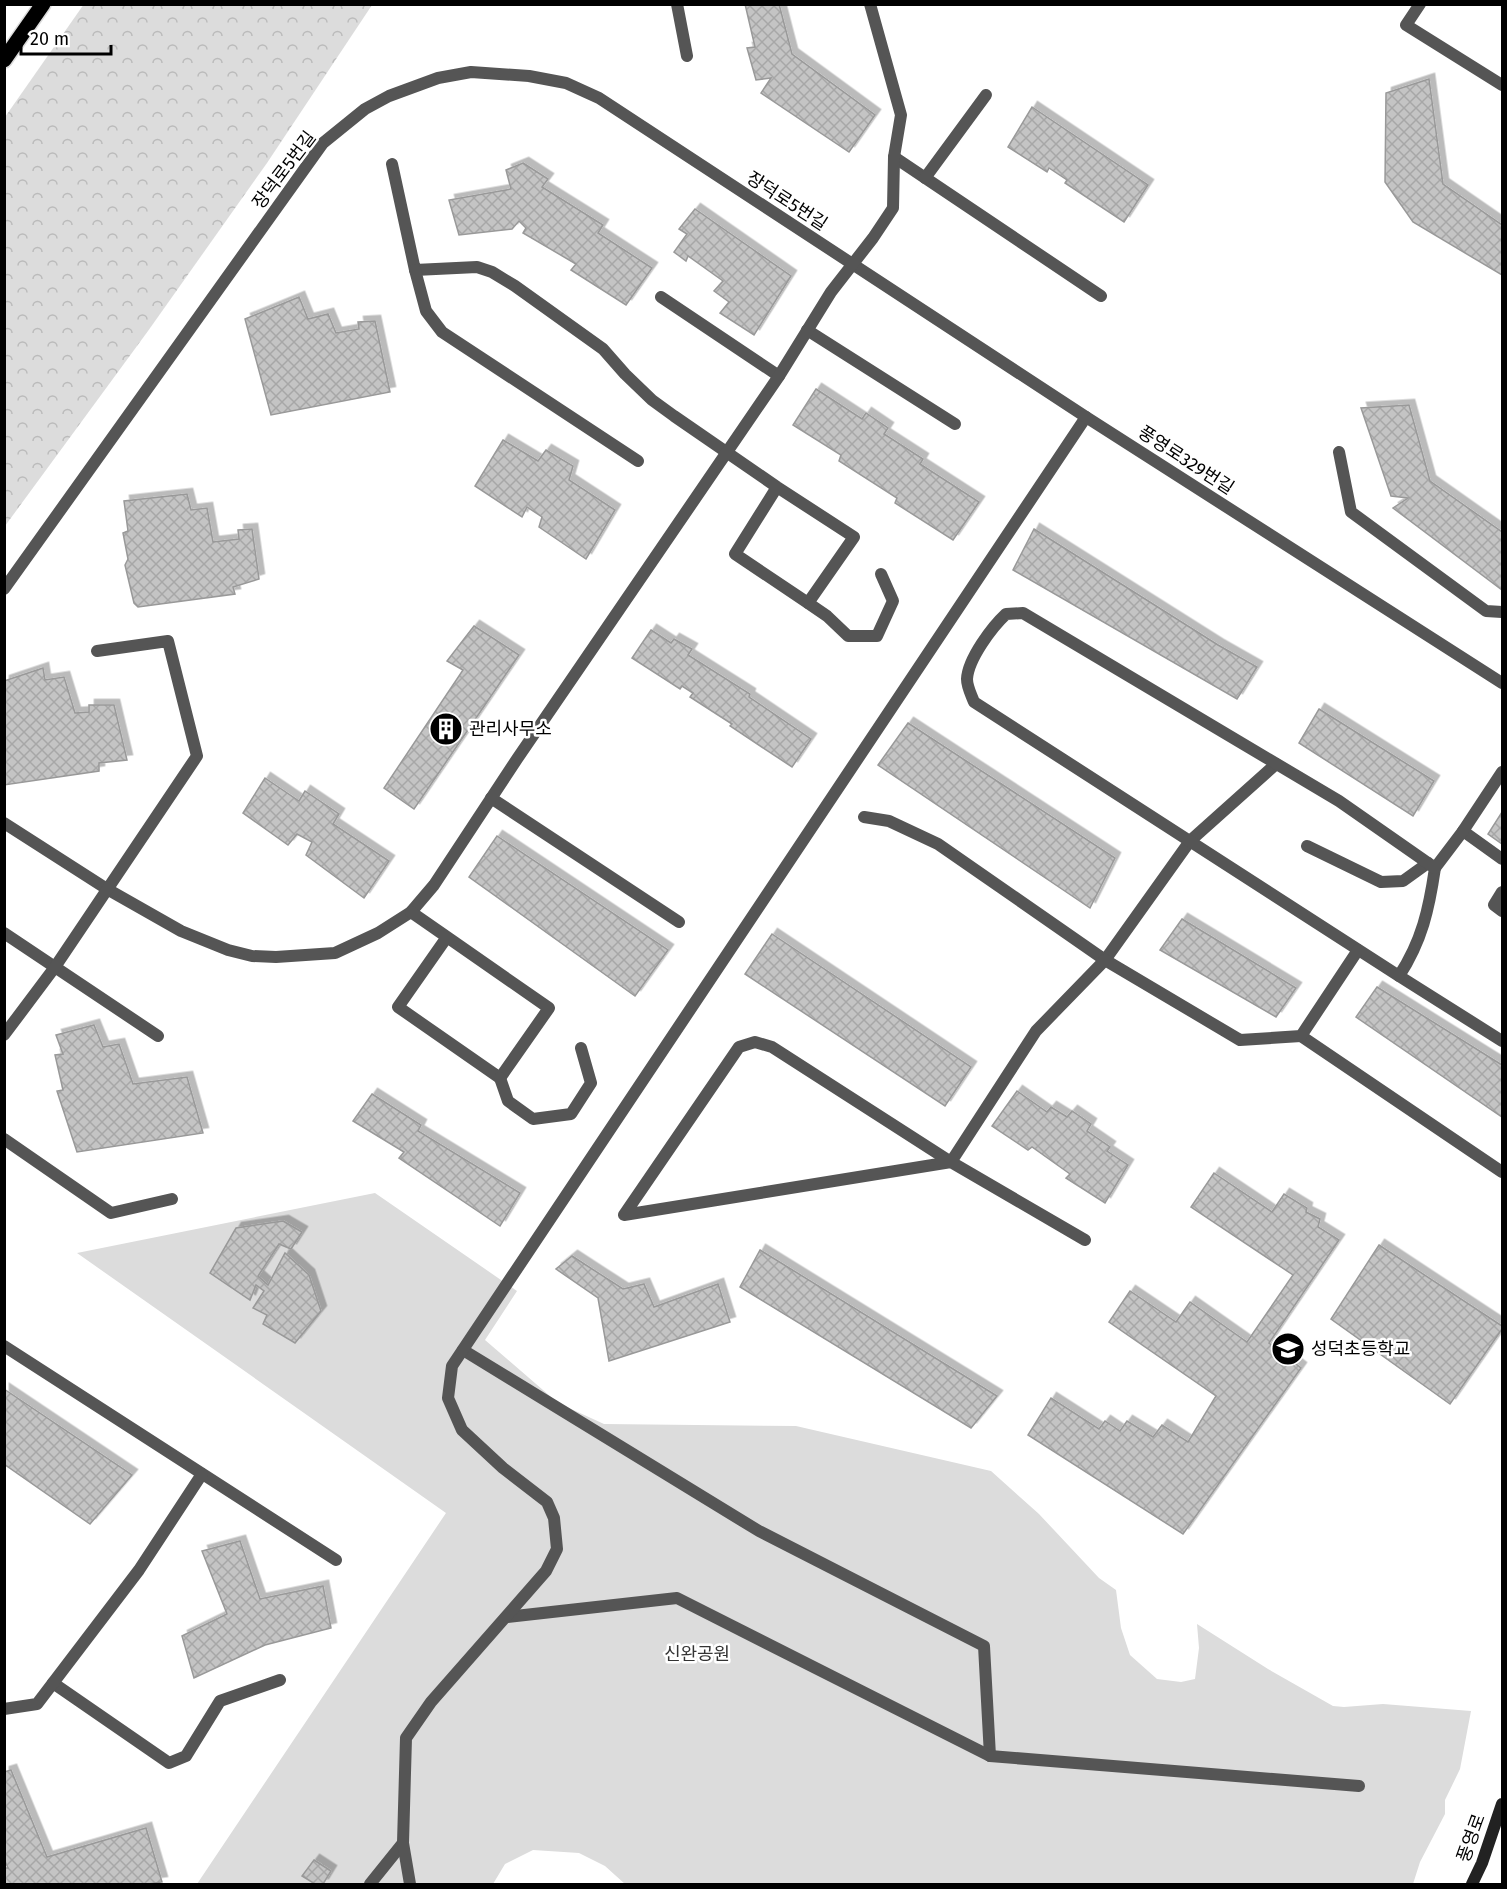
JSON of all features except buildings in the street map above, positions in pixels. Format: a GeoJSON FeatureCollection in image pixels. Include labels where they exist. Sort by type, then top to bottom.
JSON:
{"type":"FeatureCollection","features":[{"type":"Feature","properties":{"kind":"main road"},"geometry":{"type":"LineString","coordinates":[[4,60],[43,4]]}},
{"type":"Feature","properties":{"kind":"main road","name":"풍영로"},"geometry":{"type":"LineString","coordinates":[[1472,1884],[1503,1804]]}},
{"type":"Feature","properties":{"kind":"street"},"geometry":{"type":"LineString","coordinates":[[677,4],[687,56]]}},
{"type":"Feature","properties":{"kind":"street"},"geometry":{"type":"LineString","coordinates":[[4,823],[107,889],[181,931],[228,950],[252,956],[276,957],[335,953],[378,933],[411,912],[434,885],[778,376],[831,292],[893,208],[894,157],[901,115],[870,4]]}},
{"type":"Feature","properties":{"kind":"street"},"geometry":{"type":"LineString","coordinates":[[1420,4],[1406,25],[1503,85]]}},
{"type":"Feature","properties":{"kind":"street","name":"장덕로5번길"},"geometry":{"type":"LineString","coordinates":[[4,589],[324,143],[364,109],[389,96],[438,78],[471,72],[529,76],[566,83],[598,98],[852,265]]}},
{"type":"Feature","properties":{"kind":"street"},"geometry":{"type":"LineString","coordinates":[[925,178],[986,94]]}},
{"type":"Feature","properties":{"kind":"street"},"geometry":{"type":"LineString","coordinates":[[894,157],[1101,296]]}},
{"type":"Feature","properties":{"kind":"street"},"geometry":{"type":"LineString","coordinates":[[392,164],[426,311],[442,332],[638,461]]}},
{"type":"Feature","properties":{"kind":"street","name":"풍영로329번길"},"geometry":{"type":"LineString","coordinates":[[852,265],[1503,683]]}},
{"type":"Feature","properties":{"kind":"street"},"geometry":{"type":"LineString","coordinates":[[415,270],[477,267],[500,277],[603,348],[625,374],[652,399],[726,453],[854,537],[808,603]]}},
{"type":"Feature","properties":{"kind":"street"},"geometry":{"type":"LineString","coordinates":[[660,297],[778,376]]}},
{"type":"Feature","properties":{"kind":"street"},"geometry":{"type":"LineString","coordinates":[[807,330],[955,424]]}},
{"type":"Feature","properties":{"kind":"street"},"geometry":{"type":"LineString","coordinates":[[410,1884],[403,1843],[406,1738],[431,1702],[546,1571],[557,1549],[554,1518],[547,1502],[503,1468],[462,1430],[448,1398],[452,1366],[1086,417]]}},
{"type":"Feature","properties":{"kind":"street"},"geometry":{"type":"LineString","coordinates":[[1339,452],[1351,512],[1486,611],[1503,612]]}},
{"type":"Feature","properties":{"kind":"street"},"geometry":{"type":"LineString","coordinates":[[777,487],[735,554],[827,616],[848,636],[878,636],[893,601],[881,574]]}},
{"type":"Feature","properties":{"kind":"street"},"geometry":{"type":"LineString","coordinates":[[1432,865],[1339,801],[1023,613],[1006,614],[994,626],[972,664],[967,678],[974,702],[1503,1041]]}},
{"type":"Feature","properties":{"kind":"street"},"geometry":{"type":"LineString","coordinates":[[4,1035],[55,967],[197,756],[168,641],[97,651]]}},
{"type":"Feature","properties":{"kind":"street"},"geometry":{"type":"LineString","coordinates":[[1085,1240],[951,1162],[772,1047],[755,1042],[740,1047],[624,1215],[951,1162],[1036,1031],[1105,960],[1190,842],[1276,764]]}},
{"type":"Feature","properties":{"kind":"street"},"geometry":{"type":"LineString","coordinates":[[1307,846],[1381,882],[1403,881],[1432,865],[1463,831],[1503,772]]}},
{"type":"Feature","properties":{"kind":"street"},"geometry":{"type":"LineString","coordinates":[[491,798],[679,922]]}},
{"type":"Feature","properties":{"kind":"street"},"geometry":{"type":"LineString","coordinates":[[864,817],[889,822],[938,844],[1105,960],[1240,1040],[1302,1036],[1503,1172]]}},
{"type":"Feature","properties":{"kind":"street"},"geometry":{"type":"LineString","coordinates":[[1463,831],[1503,859]]}},
{"type":"Feature","properties":{"kind":"street"},"geometry":{"type":"LineString","coordinates":[[1399,976],[1412,956],[1429,908],[1432,865]]}},
{"type":"Feature","properties":{"kind":"street"},"geometry":{"type":"LineString","coordinates":[[1503,892],[1494,905],[1503,911]]}},
{"type":"Feature","properties":{"kind":"street"},"geometry":{"type":"LineString","coordinates":[[411,912],[549,1008],[500,1078]]}},
{"type":"Feature","properties":{"kind":"street"},"geometry":{"type":"LineString","coordinates":[[4,933],[158,1036]]}},
{"type":"Feature","properties":{"kind":"street"},"geometry":{"type":"LineString","coordinates":[[447,937],[398,1007],[500,1078],[508,1101],[533,1119],[571,1114],[591,1083],[581,1048]]}},
{"type":"Feature","properties":{"kind":"street"},"geometry":{"type":"LineString","coordinates":[[1302,1036],[1358,950]]}},
{"type":"Feature","properties":{"kind":"street"},"geometry":{"type":"LineString","coordinates":[[4,1140],[111,1213],[172,1199]]}},
{"type":"Feature","properties":{"kind":"street"},"geometry":{"type":"LineString","coordinates":[[4,1346],[336,1560]]}},
{"type":"Feature","properties":{"kind":"street"},"geometry":{"type":"LineString","coordinates":[[463,1350],[759,1531],[984,1646],[990,1756]]}},
{"type":"Feature","properties":{"kind":"street"},"geometry":{"type":"LineString","coordinates":[[4,1709],[37,1704],[139,1570],[202,1474]]}},
{"type":"Feature","properties":{"kind":"street"},"geometry":{"type":"LineString","coordinates":[[507,1617],[677,1598],[990,1756],[1359,1786]]}},
{"type":"Feature","properties":{"kind":"street"},"geometry":{"type":"LineString","coordinates":[[52,1683],[169,1763],[186,1756],[220,1701],[280,1680]]}},
{"type":"Feature","properties":{"kind":"street"},"geometry":{"type":"LineString","coordinates":[[370,1884],[403,1843]]}},
{"type":"Feature","properties":{"kind":"green space"},"geometry":{"type":"Polygon","coordinates":[[[84,4],[372,5],[267,163],[148,331],[5,526],[5,117],[84,4]]]}},
{"type":"Feature","properties":{"kind":"green space","name":"신완공원"},"geometry":{"type":"Polygon","coordinates":[[[375,1193],[517,1291],[485,1340],[558,1403],[604,1424],[796,1426],[991,1471],[1039,1514],[1099,1578],[1116,1590],[1121,1628],[1130,1655],[1157,1679],[1181,1682],[1195,1679],[1199,1648],[1197,1624],[1268,1669],[1333,1706],[1383,1704],[1471,1711],[1460,1769],[1445,1800],[1445,1814],[1420,1862],[1413,1884],[625,1884],[605,1866],[579,1853],[533,1850],[505,1864],[493,1884],[197,1884],[446,1513],[77,1253],[375,1193]]]}},
{"type":"Feature","properties":{"kind":"place","name":"관리사무소"},"geometry":{"type":"Point","coordinates":[446,729]}},
{"type":"Feature","properties":{"kind":"place","name":"성덕초등학교"},"geometry":{"type":"Point","coordinates":[1288,1349]}}]}
